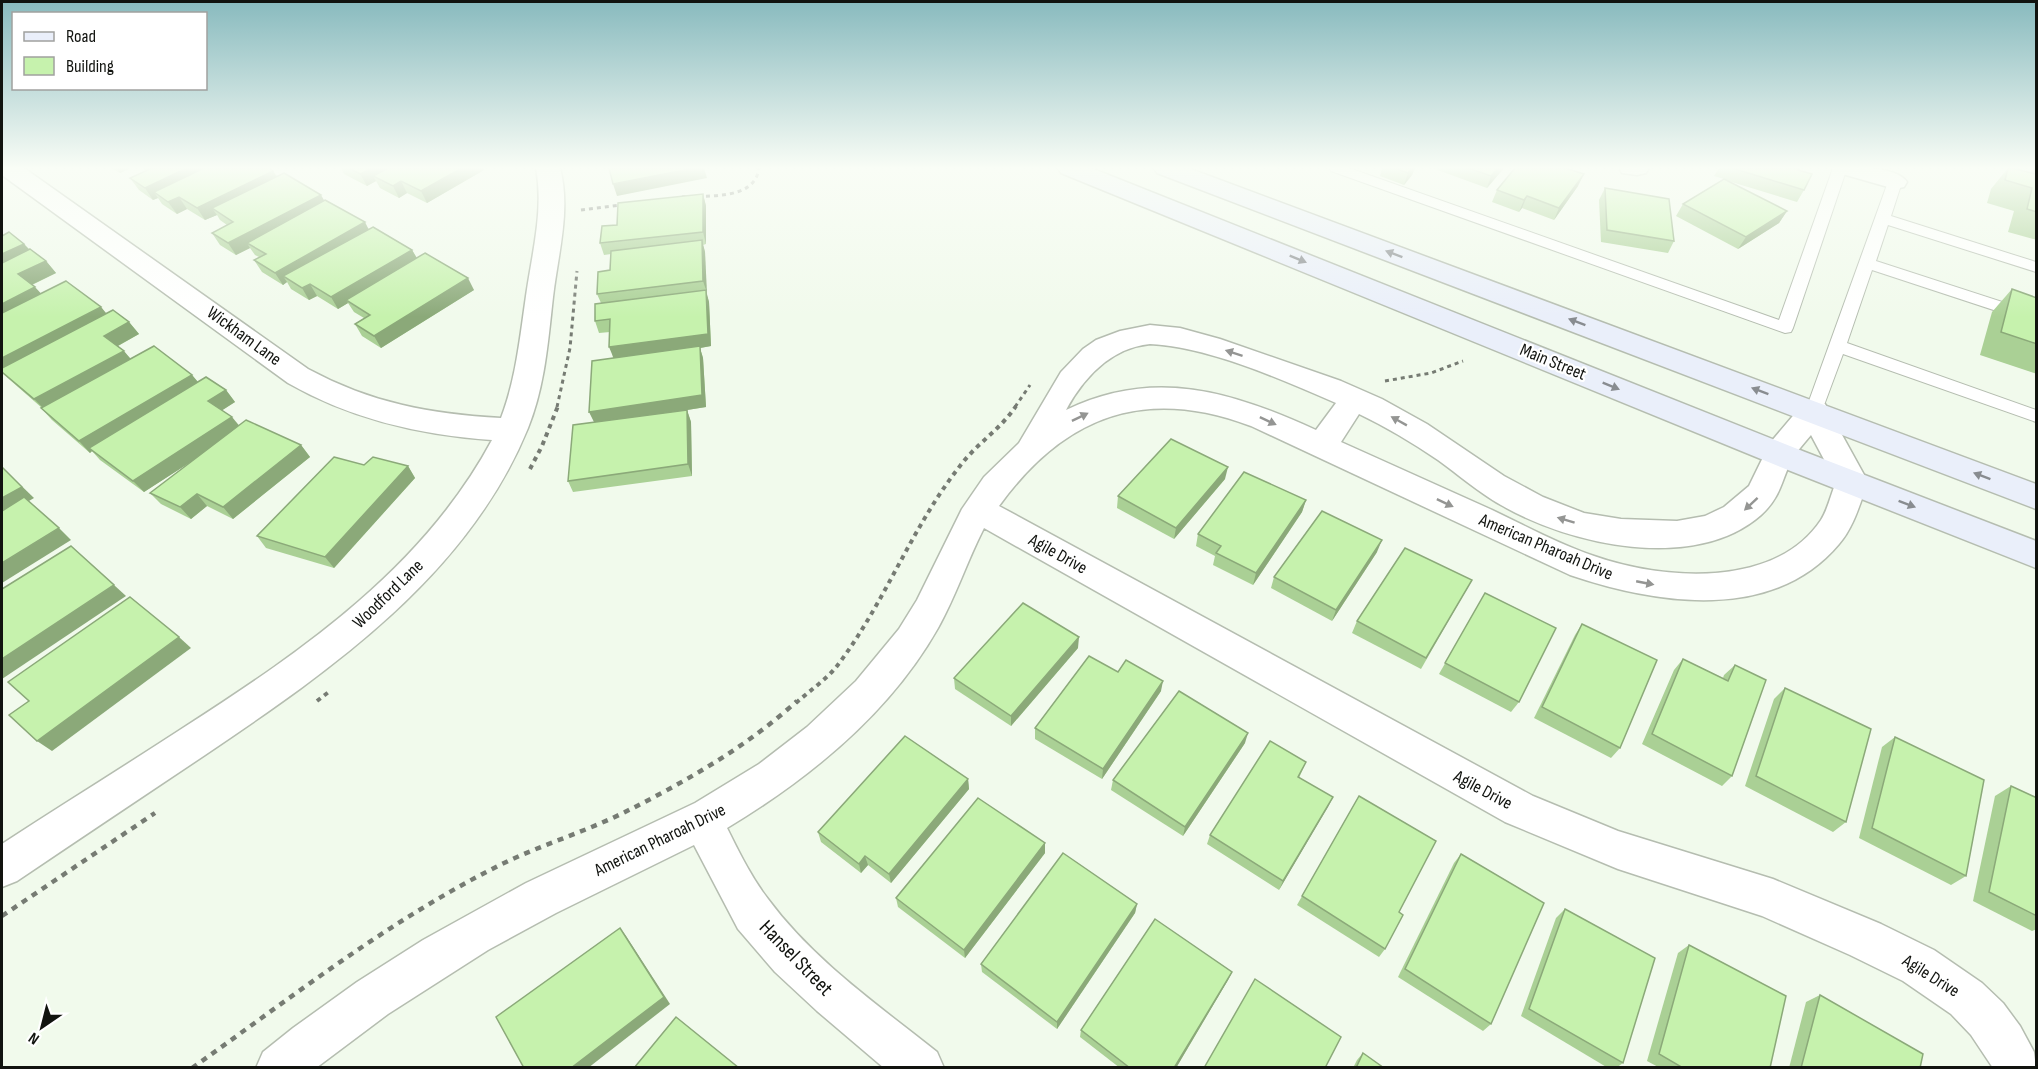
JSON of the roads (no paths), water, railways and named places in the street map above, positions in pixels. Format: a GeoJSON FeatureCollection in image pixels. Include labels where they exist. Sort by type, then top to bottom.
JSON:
{"type":"FeatureCollection","features":[{"type":"Feature","properties":{"kind":"main road","name":"Main Street"},"geometry":{"type":"LineString","coordinates":[[1194,218],[2037,555]]}},
{"type":"Feature","properties":{"kind":"main road"},"geometry":{"type":"LineString","coordinates":[[1299,218],[2037,497]]}},
{"type":"Feature","properties":{"kind":"street","name":"Wickham Lane"},"geometry":{"type":"LineString","coordinates":[[78,218],[298,376],[332,395],[363,408],[417,422],[512,430]]}},
{"type":"Feature","properties":{"kind":"street","name":"Woodford Lane"},"geometry":{"type":"LineString","coordinates":[[2,867],[268,693],[346,634],[399,585],[444,536],[478,490],[512,430],[529,379],[550,218]]}},
{"type":"Feature","properties":{"kind":"street","name":"American Pharoah Drive"},"geometry":{"type":"LineString","coordinates":[[1031,449],[1069,380],[1105,348],[1136,336],[1161,335],[1194,340],[1289,371],[1353,400],[1422,434],[1496,487],[1523,503],[1560,519],[1592,528],[1654,535],[1684,533],[1730,519],[1751,506],[1769,482],[1779,453],[1814,411]]}},
{"type":"Feature","properties":{"kind":"street","name":"American Pharoah Drive"},"geometry":{"type":"LineString","coordinates":[[279,1068],[397,982],[499,921],[578,880],[703,822],[753,791],[800,757],[831,731],[892,666],[924,619],[966,531],[997,485],[1031,449],[1072,420],[1100,408],[1135,399],[1174,397],[1206,400],[1244,410],[1582,566],[1621,579],[1675,587],[1718,587],[1750,582],[1802,560],[1816,549],[1834,526],[1852,482]]}},
{"type":"Feature","properties":{"kind":"street"},"geometry":{"type":"LineString","coordinates":[[1322,446],[1353,400]]}},
{"type":"Feature","properties":{"kind":"street"},"geometry":{"type":"LineString","coordinates":[[1814,411],[1852,482]]}},
{"type":"Feature","properties":{"kind":"street","name":"Agile Drive"},"geometry":{"type":"LineString","coordinates":[[979,510],[1519,810],[1575,834],[1634,855],[1762,895],[1903,957],[1943,980],[1964,996],[2008,1051]]}},
{"type":"Feature","properties":{"kind":"street","name":"Hansel Street"},"geometry":{"type":"LineString","coordinates":[[703,822],[739,892],[767,932],[821,987],[921,1068]]}},
{"type":"Feature","properties":{"kind":"lane"},"geometry":{"type":"LineString","coordinates":[[1476,218],[1785,328],[1823,218]]}},
{"type":"Feature","properties":{"kind":"lane"},"geometry":{"type":"LineString","coordinates":[[1814,411],[1883,218],[2037,267]]}},
{"type":"Feature","properties":{"kind":"lane"},"geometry":{"type":"LineString","coordinates":[[1867,263],[2037,319]]}},
{"type":"Feature","properties":{"kind":"lane"},"geometry":{"type":"LineString","coordinates":[[1838,346],[2037,416]]}}]}
